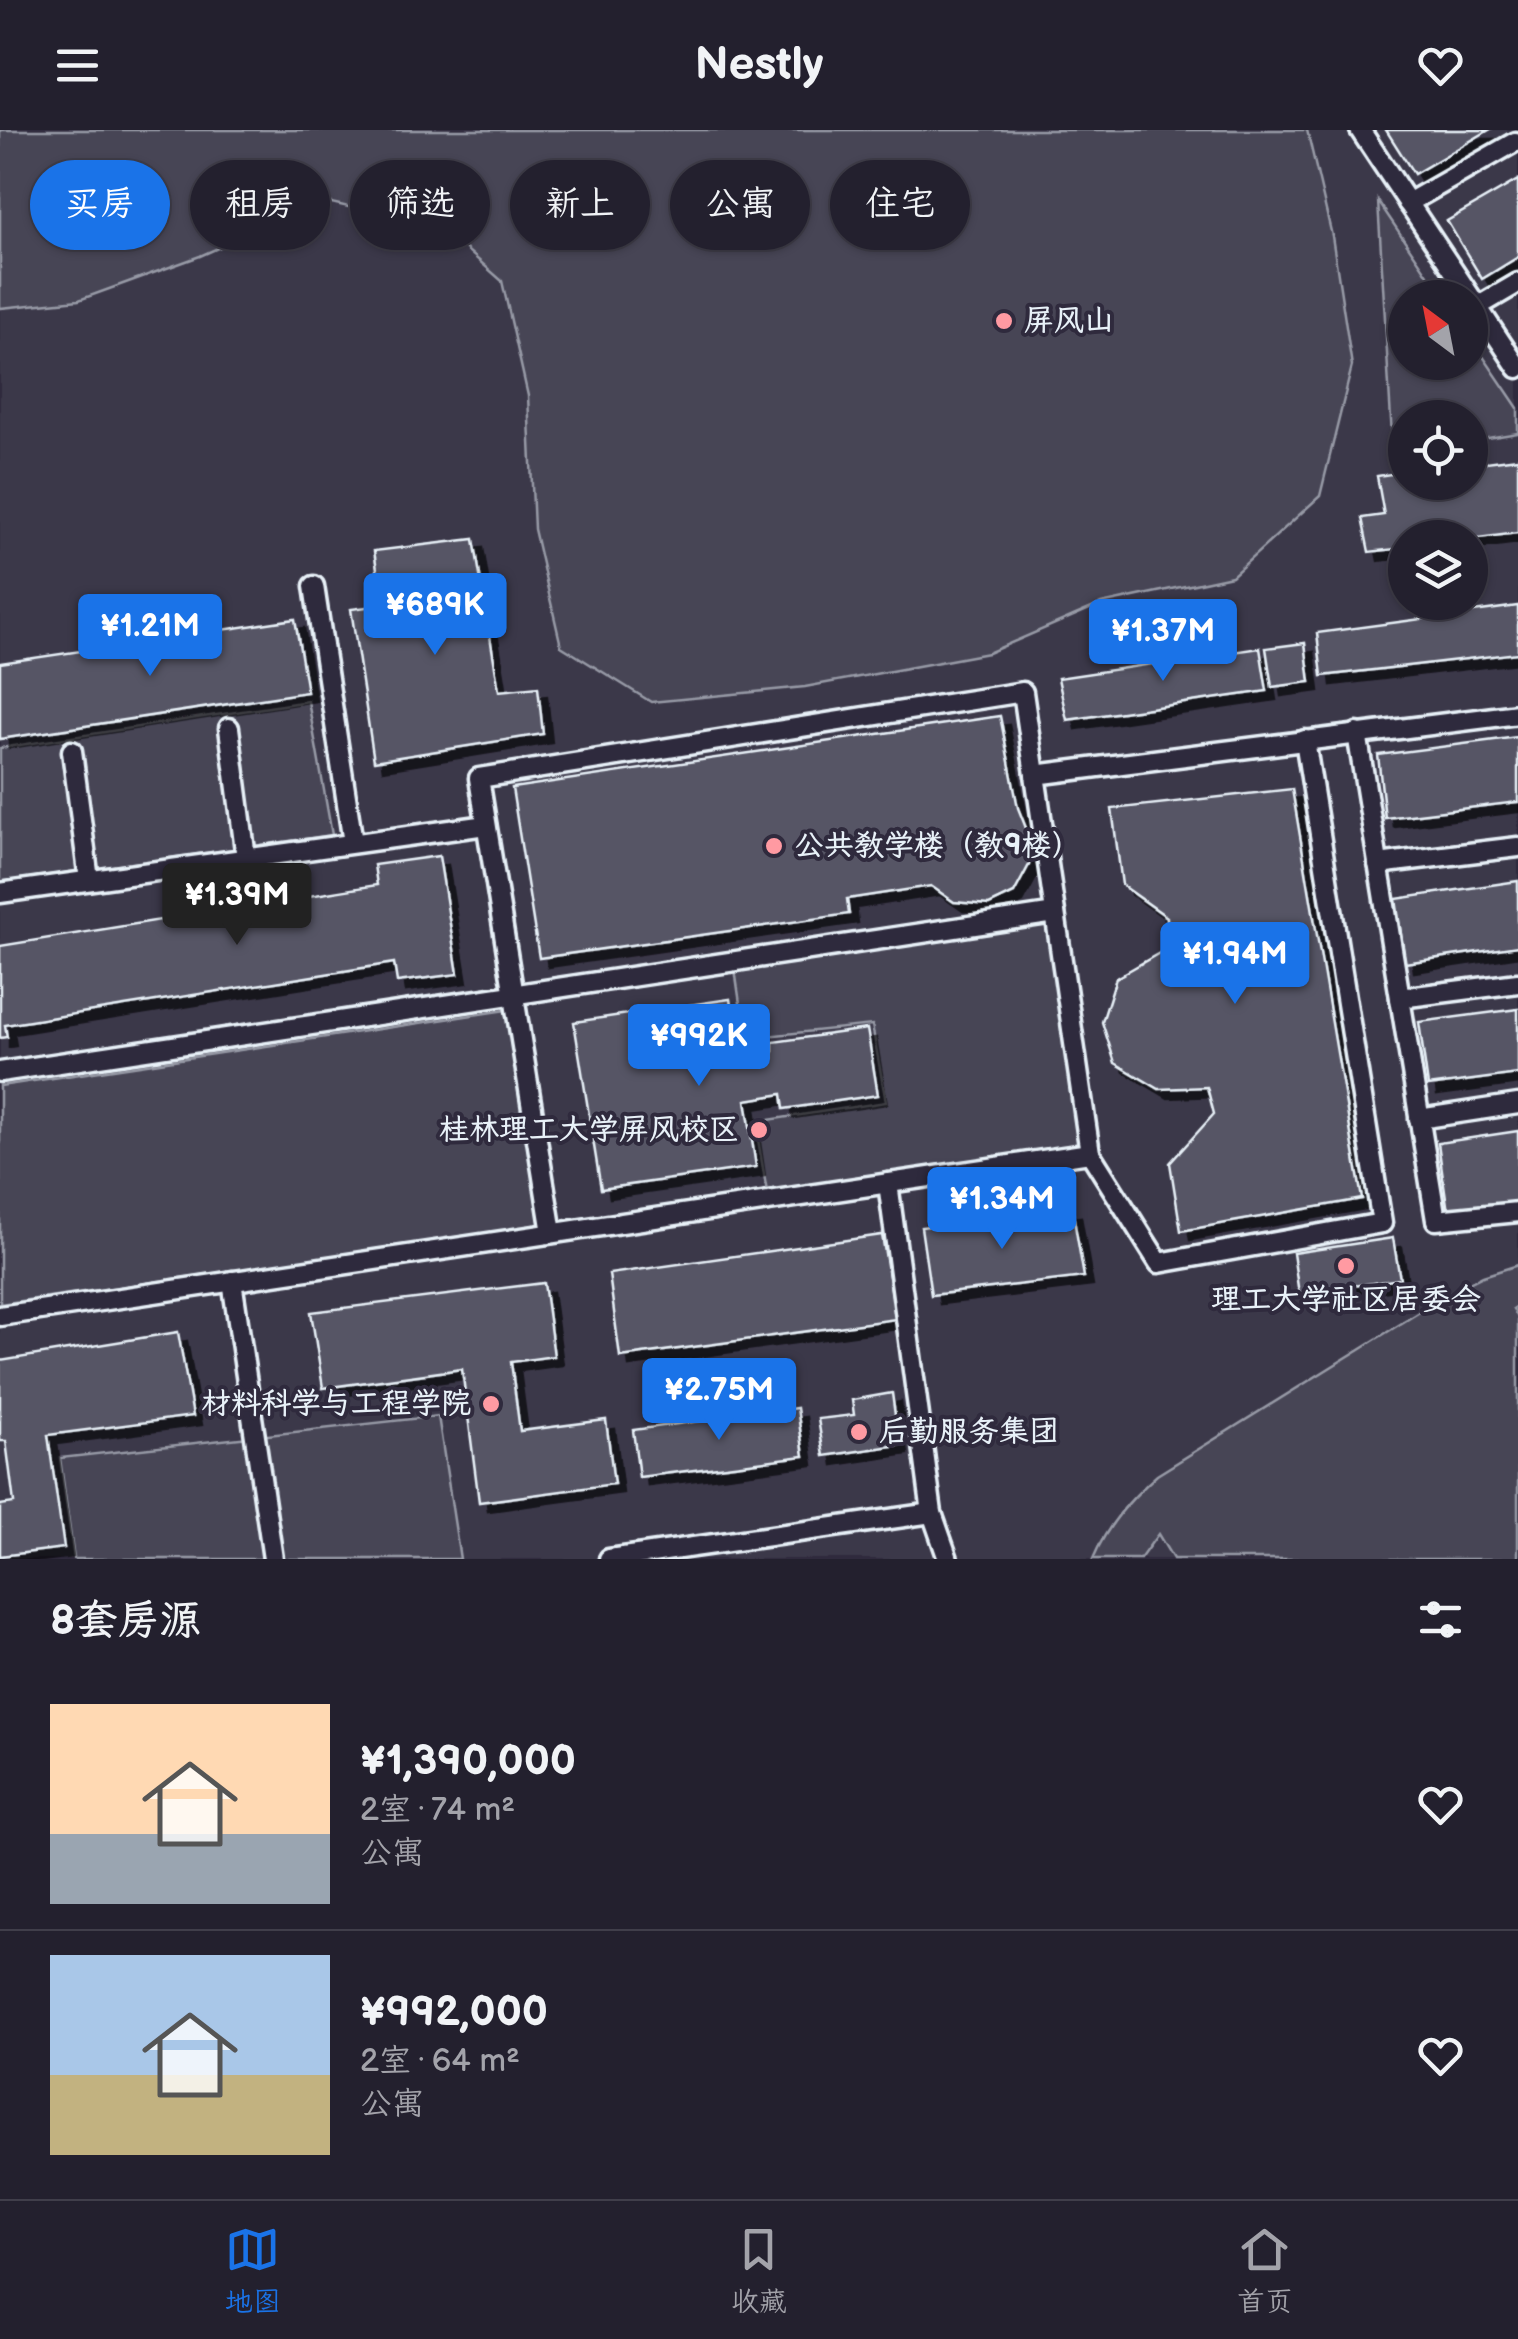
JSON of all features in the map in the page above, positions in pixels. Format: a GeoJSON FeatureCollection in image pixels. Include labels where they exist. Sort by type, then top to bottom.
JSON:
{"type":"FeatureCollection","features":[{"type":"Feature","properties":{"kind":"lane"},"geometry":{"type":"LineString","coordinates":[[1360,130],[1459,280]]}},
{"type":"Feature","properties":{"kind":"lane"},"geometry":{"type":"LineString","coordinates":[[1408,203],[1515,142]]}},
{"type":"Feature","properties":{"kind":"lane"},"geometry":{"type":"LineString","coordinates":[[1488,301],[1518,283]]}},
{"type":"Feature","properties":{"kind":"lane"},"geometry":{"type":"LineString","coordinates":[[1488,323],[1518,368]]}},
{"type":"Feature","properties":{"kind":"lane"},"geometry":{"type":"LineString","coordinates":[[314,586],[353,843]]}},
{"type":"Feature","properties":{"kind":"lane"},"geometry":{"type":"LineString","coordinates":[[552,1234],[478,778],[1024,692],[1090,1153],[1159,1263],[1382,1223],[1305,740]]}},
{"type":"Feature","properties":{"kind":"lane"},"geometry":{"type":"LineString","coordinates":[[1035,774],[1518,714]]}},
{"type":"Feature","properties":{"kind":"lane"},"geometry":{"type":"LineString","coordinates":[[228,728],[246,858]]}},
{"type":"Feature","properties":{"kind":"lane"},"geometry":{"type":"LineString","coordinates":[[1357,734],[1436,1220],[1518,1212]]}},
{"type":"Feature","properties":{"kind":"lane"},"geometry":{"type":"LineString","coordinates":[[72,750],[89,880]]}},
{"type":"Feature","properties":{"kind":"lane"},"geometry":{"type":"LineString","coordinates":[[0,892],[486,825]]}},
{"type":"Feature","properties":{"kind":"lane"},"geometry":{"type":"LineString","coordinates":[[1378,864],[1518,847]]}},
{"type":"Feature","properties":{"kind":"lane"},"geometry":{"type":"LineString","coordinates":[[0,1072],[1055,913]]}},
{"type":"Feature","properties":{"kind":"lane"},"geometry":{"type":"LineString","coordinates":[[1400,998],[1518,983]]}},
{"type":"Feature","properties":{"kind":"lane"},"geometry":{"type":"LineString","coordinates":[[1419,1118],[1518,1104]]}},
{"type":"Feature","properties":{"kind":"lane"},"geometry":{"type":"LineString","coordinates":[[0,1316],[1090,1153]]}},
{"type":"Feature","properties":{"kind":"lane"},"geometry":{"type":"LineString","coordinates":[[888,1183],[932,1513],[948,1559]]}},
{"type":"Feature","properties":{"kind":"lane"},"geometry":{"type":"LineString","coordinates":[[232,1281],[273,1559]]}},
{"type":"Feature","properties":{"kind":"lane"},"geometry":{"type":"LineString","coordinates":[[609,1559],[932,1513]]}},
{"type":"Feature","properties":{"kind":"shaded area"},"geometry":{"type":"Polygon","coordinates":[[[0,130],[1307,130],[1332,236],[1352,366],[1320,496],[1232,576],[1101,604],[988,653],[805,687],[651,702],[561,646],[534,529],[528,396],[502,281],[467,250],[490,250],[490,160],[350,160],[350,207],[330,203],[330,160],[190,160],[190,250],[213,250],[79,300],[0,308],[0,130]]]}},
{"type":"Feature","properties":{"kind":"shaded area","name":"桂林理工大学屏风校区"},"geometry":{"type":"Polygon","coordinates":[[[1307,130],[1518,130],[1518,1559],[0,1559],[0,308],[79,300],[213,250],[330,250],[330,203],[350,207],[350,250],[467,250],[502,281],[528,396],[534,529],[651,701],[805,687],[988,653],[1101,604],[1232,575],[1332,236],[1307,130]]]}},
{"type":"Feature","properties":{"kind":"shaded area"},"geometry":{"type":"Polygon","coordinates":[[[1378,201],[1431,280],[1388,280],[1388,370],[1378,201]]]}},
{"type":"Feature","properties":{"kind":"shaded area"},"geometry":{"type":"Polygon","coordinates":[[[1488,364],[1518,408],[1518,433],[1488,438],[1488,400],[1390,400],[1389,380],[1488,380],[1488,364]]]}},
{"type":"Feature","properties":{"kind":"shaded area"},"geometry":{"type":"Polygon","coordinates":[[[308,701],[332,835],[0,882],[0,748],[308,701]]]}},
{"type":"Feature","properties":{"kind":"shaded area"},"geometry":{"type":"Polygon","coordinates":[[[1047,923],[1082,1148],[767,1192],[755,1122],[886,1102],[872,1025],[745,1038],[735,969],[1047,923]]]}},
{"type":"Feature","properties":{"kind":"shaded area"},"geometry":{"type":"Polygon","coordinates":[[[506,1010],[540,1226],[0,1304],[0,1086],[506,1010]]]}},
{"type":"Feature","properties":{"kind":"shaded area"},"geometry":{"type":"Polygon","coordinates":[[[1518,1265],[1518,1307],[1513,1309],[1518,1318],[1518,1559],[1173,1559],[1158,1534],[1140,1559],[1093,1559],[1120,1513],[1157,1475],[1455,1290],[1518,1265]]]}},
{"type":"Feature","properties":{"kind":"shaded area"},"geometry":{"type":"Polygon","coordinates":[[[438,1416],[460,1559],[74,1559],[60,1458],[438,1416]]]}},
{"type":"Feature","properties":{"kind":"building"},"geometry":{"type":"Polygon","coordinates":[[[1386,130],[1489,130],[1414,174],[1386,130]]]}},
{"type":"Feature","properties":{"kind":"building"},"geometry":{"type":"Polygon","coordinates":[[[1518,180],[1518,257],[1482,279],[1447,221],[1518,180]]]}},
{"type":"Feature","properties":{"kind":"building"},"geometry":{"type":"Polygon","coordinates":[[[1518,458],[1518,533],[1488,537],[1488,520],[1388,520],[1388,550],[1369,552],[1362,518],[1384,515],[1377,476],[1388,474],[1388,500],[1488,500],[1488,462],[1518,458]]]}},
{"type":"Feature","properties":{"kind":"building"},"geometry":{"type":"Polygon","coordinates":[[[474,539],[499,691],[538,687],[543,734],[374,761],[351,609],[383,605],[374,551],[474,539]]]}},
{"type":"Feature","properties":{"kind":"building"},"geometry":{"type":"Polygon","coordinates":[[[1518,606],[1518,653],[1322,676],[1317,633],[1414,620],[1488,620],[1488,610],[1518,606]]]}},
{"type":"Feature","properties":{"kind":"building"},"geometry":{"type":"Polygon","coordinates":[[[295,619],[307,692],[0,739],[0,663],[295,619]]]}},
{"type":"Feature","properties":{"kind":"building"},"geometry":{"type":"Polygon","coordinates":[[[1305,643],[1310,682],[1272,687],[1266,648],[1305,643]]]}},
{"type":"Feature","properties":{"kind":"building"},"geometry":{"type":"Polygon","coordinates":[[[1260,648],[1267,691],[1067,720],[1058,678],[1260,648]]]}},
{"type":"Feature","properties":{"kind":"building","name":"公共教学楼（教9楼）"},"geometry":{"type":"Polygon","coordinates":[[[1000,716],[1018,808],[1026,828],[1029,865],[1014,893],[989,905],[954,902],[931,886],[847,899],[849,914],[539,958],[512,788],[1000,716]]]}},
{"type":"Feature","properties":{"kind":"building"},"geometry":{"type":"Polygon","coordinates":[[[1518,737],[1518,802],[1385,818],[1378,755],[1518,737]]]}},
{"type":"Feature","properties":{"kind":"building"},"geometry":{"type":"Polygon","coordinates":[[[1292,789],[1362,1199],[1181,1231],[1170,1163],[1214,1114],[1207,1087],[1159,1089],[1115,1063],[1102,1022],[1116,978],[1168,948],[1167,917],[1122,885],[1112,809],[1292,789]]]}},
{"type":"Feature","properties":{"kind":"building"},"geometry":{"type":"Polygon","coordinates":[[[439,856],[458,974],[397,982],[394,963],[5,1025],[7,1037],[0,1038],[0,946],[377,885],[374,865],[439,856]]]}},
{"type":"Feature","properties":{"kind":"building"},"geometry":{"type":"Polygon","coordinates":[[[1518,881],[1518,946],[1405,963],[1396,899],[1518,881]]]}},
{"type":"Feature","properties":{"kind":"building"},"geometry":{"type":"Polygon","coordinates":[[[730,999],[741,1062],[773,1058],[773,1042],[867,1029],[878,1095],[784,1109],[782,1094],[746,1100],[756,1167],[601,1189],[574,1022],[730,999]]]}},
{"type":"Feature","properties":{"kind":"building"},"geometry":{"type":"Polygon","coordinates":[[[1518,1009],[1518,1074],[1428,1086],[1419,1022],[1518,1009]]]}},
{"type":"Feature","properties":{"kind":"building"},"geometry":{"type":"Polygon","coordinates":[[[1518,1131],[1518,1203],[1448,1212],[1438,1143],[1518,1131]]]}},
{"type":"Feature","properties":{"kind":"building"},"geometry":{"type":"Polygon","coordinates":[[[1072,1208],[1084,1277],[931,1295],[921,1227],[1072,1208]]]}},
{"type":"Feature","properties":{"kind":"building"},"geometry":{"type":"Polygon","coordinates":[[[882,1235],[896,1319],[620,1357],[609,1274],[882,1235]]]}},
{"type":"Feature","properties":{"kind":"building","name":"理工大学社区居委会"},"geometry":{"type":"Polygon","coordinates":[[[1393,1238],[1400,1279],[1299,1294],[1293,1253],[1393,1238]]]}},
{"type":"Feature","properties":{"kind":"building","name":"材料科学与工程学院"},"geometry":{"type":"Polygon","coordinates":[[[544,1283],[554,1356],[511,1362],[520,1431],[606,1420],[614,1484],[479,1502],[462,1369],[323,1388],[311,1312],[544,1283]]]}},
{"type":"Feature","properties":{"kind":"building"},"geometry":{"type":"Polygon","coordinates":[[[178,1332],[193,1416],[48,1435],[64,1548],[0,1556],[0,1505],[14,1503],[6,1441],[0,1441],[0,1361],[178,1332]]]}},
{"type":"Feature","properties":{"kind":"building","name":"后勤服务集团"},"geometry":{"type":"Polygon","coordinates":[[[892,1393],[899,1445],[824,1456],[818,1419],[854,1415],[852,1400],[892,1393]]]}},
{"type":"Feature","properties":{"kind":"building"},"geometry":{"type":"Polygon","coordinates":[[[797,1408],[804,1456],[639,1477],[633,1430],[797,1408]]]}},
{"type":"Feature","properties":{"kind":"place","name":"屏风山"},"geometry":{"type":"Point","coordinates":[1004,321]}},
{"type":"Feature","properties":{"kind":"place","name":"公共教学楼（教9楼）"},"geometry":{"type":"Point","coordinates":[774,846]}},
{"type":"Feature","properties":{"kind":"place","name":"桂林理工大学屏风校区"},"geometry":{"type":"Point","coordinates":[759,1130]}},
{"type":"Feature","properties":{"kind":"place","name":"理工大学社区居委会"},"geometry":{"type":"Point","coordinates":[1346,1266]}},
{"type":"Feature","properties":{"kind":"place","name":"材料科学与工程学院"},"geometry":{"type":"Point","coordinates":[491,1404]}},
{"type":"Feature","properties":{"kind":"place","name":"后勤服务集团"},"geometry":{"type":"Point","coordinates":[859,1432]}}]}
